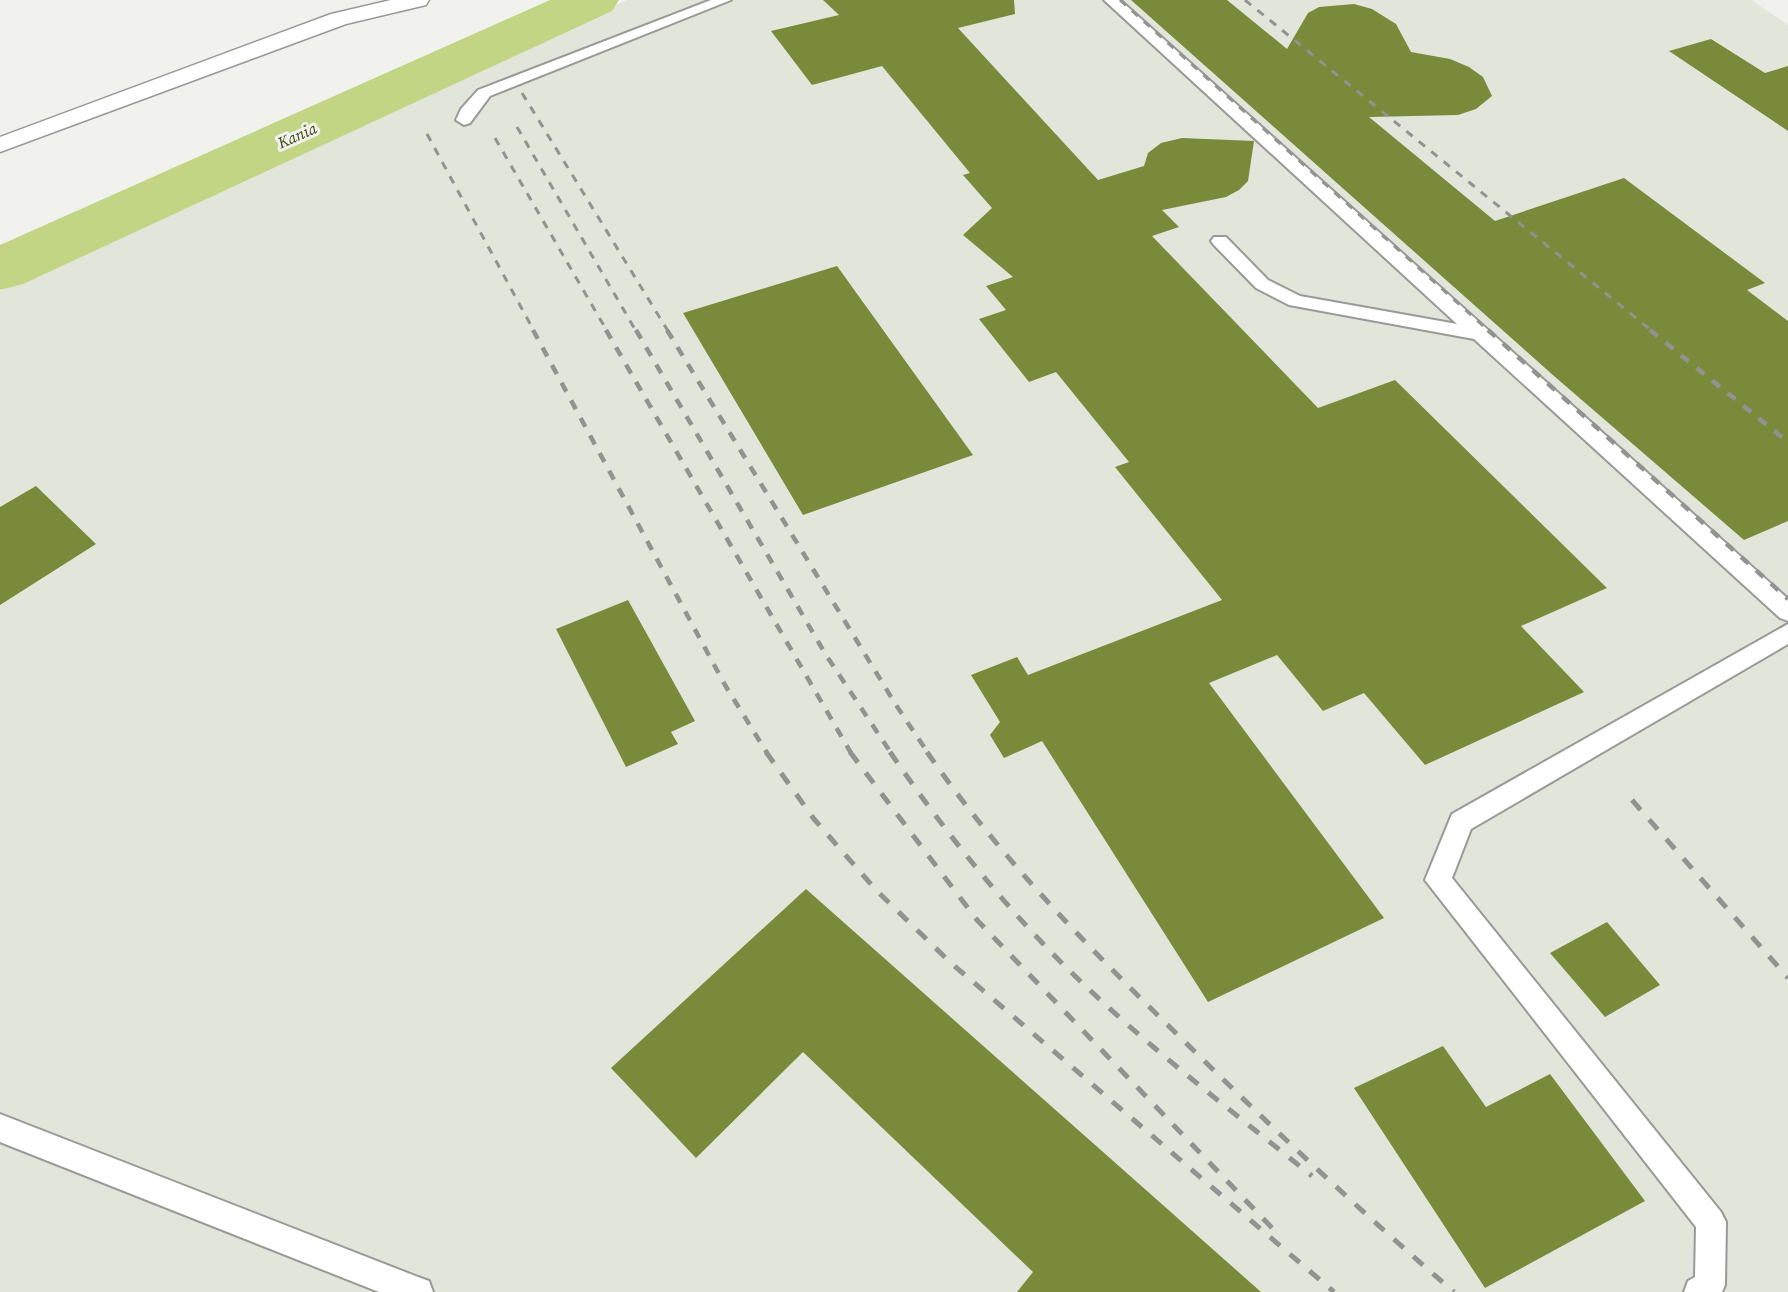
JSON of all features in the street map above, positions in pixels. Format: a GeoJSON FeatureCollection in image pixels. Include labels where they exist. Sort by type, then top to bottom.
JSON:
{"type":"FeatureCollection","features":[{"type":"Feature","properties":{"kind":"street"},"geometry":{"type":"LineString","coordinates":[[0,145],[339,19],[418,0]]}},
{"type":"Feature","properties":{"kind":"lane"},"geometry":{"type":"LineString","coordinates":[[464,120],[467,111],[484,93],[724,0]]}},
{"type":"Feature","properties":{"kind":"lane"},"geometry":{"type":"LineString","coordinates":[[1111,0],[1788,612]]}},
{"type":"Feature","properties":{"kind":"lane"},"geometry":{"type":"LineString","coordinates":[[1220,242],[1262,284],[1295,302],[1481,334]]}},
{"type":"Feature","properties":{"kind":"lane"},"geometry":{"type":"LineString","coordinates":[[1699,1292],[1710,1284],[1711,1222],[1438,880],[1461,822],[1788,633]]}},
{"type":"Feature","properties":{"kind":"lane"},"geometry":{"type":"LineString","coordinates":[[0,1128],[418,1292]]}},
{"type":"Feature","properties":{"kind":"shaded area"},"geometry":{"type":"Polygon","coordinates":[[[627,0],[1752,0],[1788,25],[1788,1292],[0,1292],[0,291],[627,0]]]}},
{"type":"Feature","properties":{"kind":"building"},"geometry":{"type":"Polygon","coordinates":[[[823,0],[1014,0],[1015,14],[958,28],[1098,180],[1144,166],[1148,153],[1161,143],[1182,138],[1254,141],[1248,181],[1239,190],[1226,197],[1162,210],[1179,227],[1152,236],[1318,408],[1395,380],[1607,588],[1521,626],[1584,692],[1425,765],[1364,693],[1323,711],[1277,655],[1209,683],[1384,918],[1208,1002],[1042,741],[1004,758],[990,735],[1000,722],[971,675],[1017,657],[1028,675],[1222,600],[1115,467],[1129,462],[1056,372],[1029,382],[979,319],[1006,310],[986,286],[1013,277],[963,235],[992,208],[963,175],[970,173],[882,66],[812,85],[771,31],[839,15],[823,0]]]}},
{"type":"Feature","properties":{"kind":"building"},"geometry":{"type":"Polygon","coordinates":[[[1131,0],[1227,0],[1287,49],[1308,13],[1319,7],[1354,4],[1372,9],[1396,24],[1411,52],[1450,59],[1469,67],[1483,77],[1492,96],[1476,109],[1458,115],[1369,117],[1495,221],[1624,178],[1765,283],[1747,290],[1788,321],[1788,521],[1744,540],[1554,376],[1131,0]]]}},
{"type":"Feature","properties":{"kind":"building"},"geometry":{"type":"Polygon","coordinates":[[[1711,39],[1765,73],[1788,66],[1788,131],[1669,51],[1711,39]]]}},
{"type":"Feature","properties":{"kind":"building"},"geometry":{"type":"Polygon","coordinates":[[[837,266],[973,455],[803,515],[683,313],[837,266]]]}},
{"type":"Feature","properties":{"kind":"building"},"geometry":{"type":"Polygon","coordinates":[[[36,486],[96,544],[0,605],[0,507],[36,486]]]}},
{"type":"Feature","properties":{"kind":"building"},"geometry":{"type":"Polygon","coordinates":[[[628,600],[695,721],[671,732],[678,744],[626,767],[556,629],[628,600]]]}},
{"type":"Feature","properties":{"kind":"building"},"geometry":{"type":"Polygon","coordinates":[[[806,889],[1261,1292],[1017,1292],[1033,1272],[803,1052],[696,1158],[611,1068],[806,889]]]}},
{"type":"Feature","properties":{"kind":"building"},"geometry":{"type":"Polygon","coordinates":[[[1607,922],[1660,985],[1605,1017],[1550,953],[1607,922]]]}},
{"type":"Feature","properties":{"kind":"building"},"geometry":{"type":"Polygon","coordinates":[[[1443,1046],[1486,1107],[1550,1074],[1645,1201],[1485,1288],[1354,1088],[1443,1046]]]}},
{"type":"Feature","properties":{"kind":"waterway","name":"Kania"},"geometry":{"type":"LineString","coordinates":[[0,270],[593,0]]}},
{"type":"Feature","properties":{"kind":"railway"},"geometry":{"type":"LineString","coordinates":[[1120,0],[1489,331]]}},
{"type":"Feature","properties":{"kind":"railway"},"geometry":{"type":"LineString","coordinates":[[1245,0],[1652,331]]}},
{"type":"Feature","properties":{"kind":"railway"},"geometry":{"type":"LineString","coordinates":[[522,93],[668,331]]}},
{"type":"Feature","properties":{"kind":"railway"},"geometry":{"type":"LineString","coordinates":[[517,127],[636,331]]}},
{"type":"Feature","properties":{"kind":"railway"},"geometry":{"type":"LineString","coordinates":[[427,134],[534,331]]}},
{"type":"Feature","properties":{"kind":"railway"},"geometry":{"type":"LineString","coordinates":[[495,138],[607,331]]}},
{"type":"Feature","properties":{"kind":"railway"},"geometry":{"type":"LineString","coordinates":[[533,330],[725,685],[767,753]]}},
{"type":"Feature","properties":{"kind":"railway"},"geometry":{"type":"LineString","coordinates":[[606,330],[851,753]]}},
{"type":"Feature","properties":{"kind":"railway"},"geometry":{"type":"LineString","coordinates":[[636,330],[826,655],[891,753]]}},
{"type":"Feature","properties":{"kind":"railway"},"geometry":{"type":"LineString","coordinates":[[667,330],[896,705],[928,753]]}},
{"type":"Feature","properties":{"kind":"railway"},"geometry":{"type":"LineString","coordinates":[[1488,330],[1788,599]]}},
{"type":"Feature","properties":{"kind":"railway"},"geometry":{"type":"LineString","coordinates":[[1650,330],[1788,442]]}},
{"type":"Feature","properties":{"kind":"railway"},"geometry":{"type":"LineString","coordinates":[[766,752],[814,819],[876,890],[951,963],[1334,1292]]}},
{"type":"Feature","properties":{"kind":"railway"},"geometry":{"type":"LineString","coordinates":[[850,752],[977,920],[1275,1231]]}},
{"type":"Feature","properties":{"kind":"railway"},"geometry":{"type":"LineString","coordinates":[[890,752],[977,869],[1049,950],[1103,1003],[1161,1054],[1312,1176]]}},
{"type":"Feature","properties":{"kind":"railway"},"geometry":{"type":"LineString","coordinates":[[927,752],[985,829],[1080,937],[1282,1136],[1384,1231],[1454,1292]]}},
{"type":"Feature","properties":{"kind":"railway"},"geometry":{"type":"LineString","coordinates":[[1632,800],[1788,978]]}}]}
